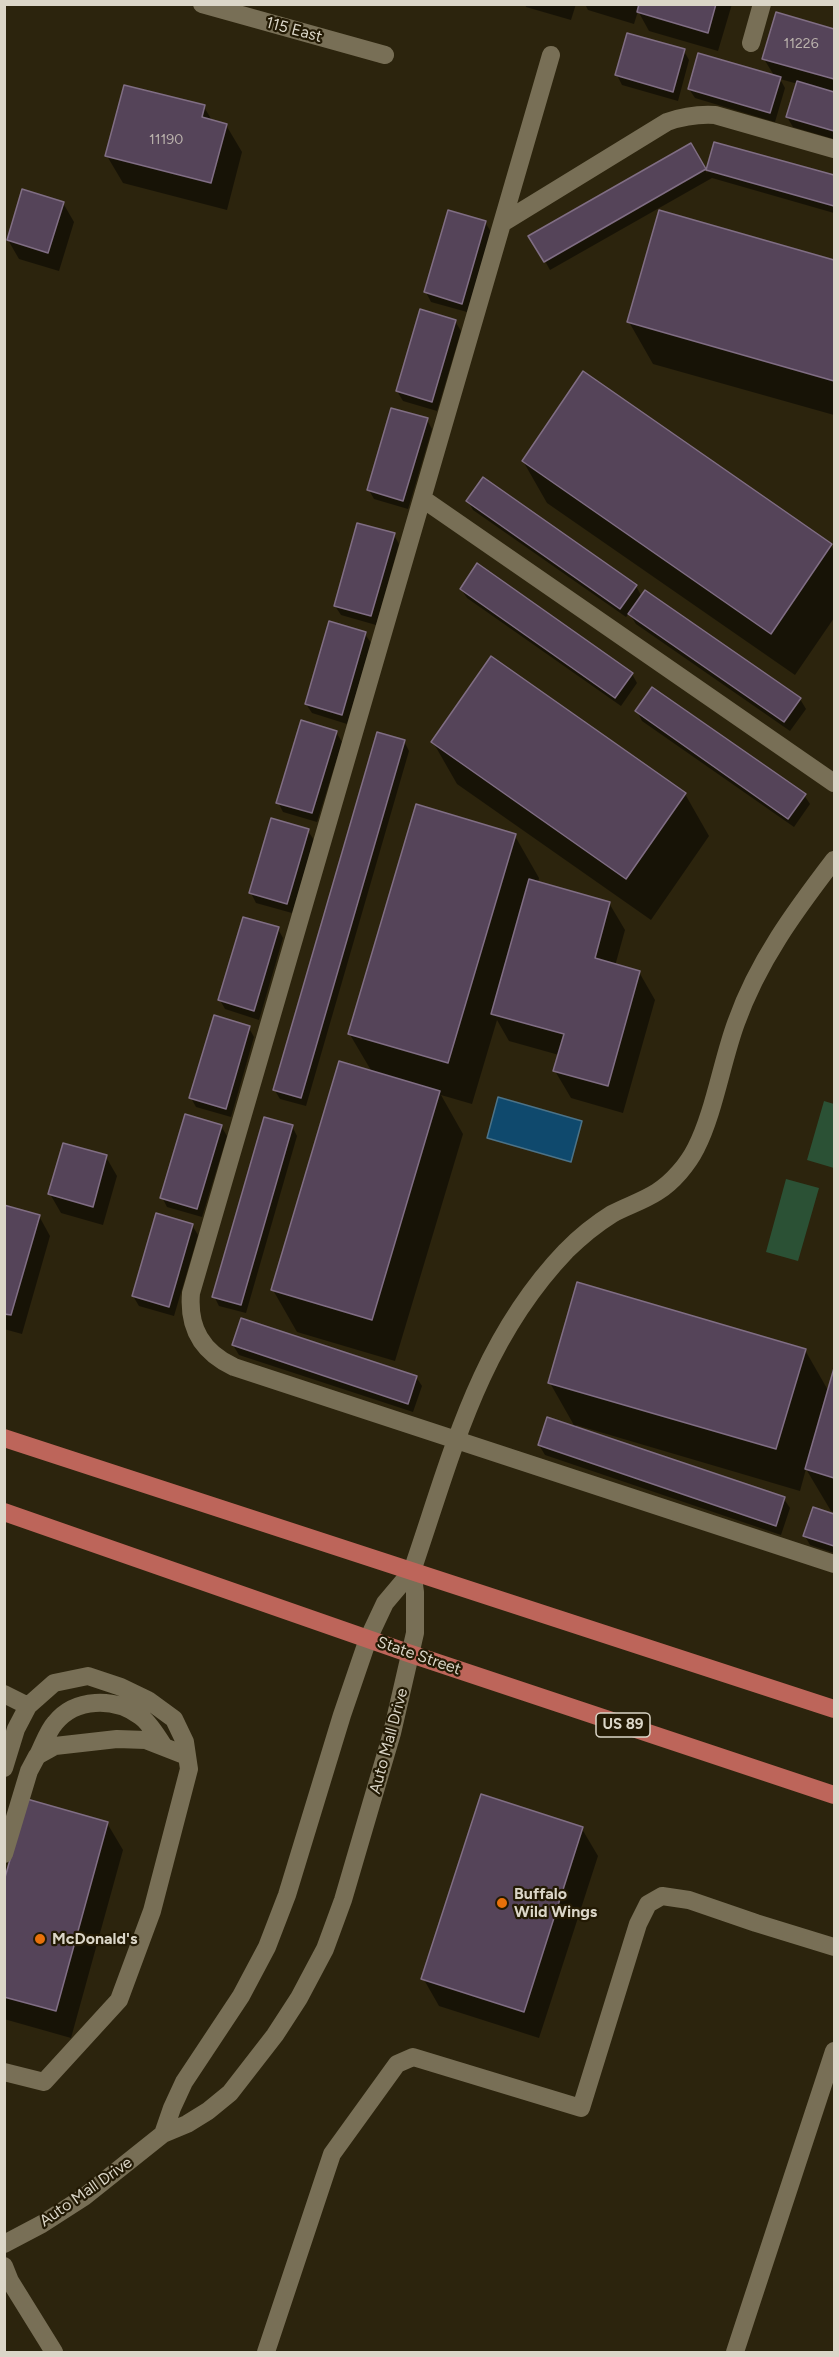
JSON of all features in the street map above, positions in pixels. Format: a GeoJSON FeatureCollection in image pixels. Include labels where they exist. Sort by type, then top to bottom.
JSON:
{"type":"FeatureCollection","features":[{"type":"Feature","properties":{"kind":"main road"},"geometry":{"type":"LineString","coordinates":[[4,1438],[834,1709]]}},
{"type":"Feature","properties":{"kind":"main road","name":"State Street"},"geometry":{"type":"LineString","coordinates":[[4,1512],[411,1654],[834,1795]]}},
{"type":"Feature","properties":{"kind":"street","name":"115 East"},"geometry":{"type":"LineString","coordinates":[[202,4],[385,55]]}},
{"type":"Feature","properties":{"kind":"street"},"geometry":{"type":"LineString","coordinates":[[751,43],[762,4]]}},
{"type":"Feature","properties":{"kind":"street"},"geometry":{"type":"LineString","coordinates":[[551,55],[191,1293],[192,1324],[208,1351],[220,1361],[234,1367],[834,1564]]}},
{"type":"Feature","properties":{"kind":"street"},"geometry":{"type":"LineString","coordinates":[[504,222],[656,129],[680,117],[698,114],[715,115],[834,149]]}},
{"type":"Feature","properties":{"kind":"street"},"geometry":{"type":"LineString","coordinates":[[423,499],[834,783]]}},
{"type":"Feature","properties":{"kind":"street"},"geometry":{"type":"LineString","coordinates":[[164,2134],[172,2108],[184,2082],[241,1996],[267,1947],[287,1895],[342,1715],[368,1639],[385,1603],[412,1571],[456,1440],[488,1360],[508,1326],[548,1270],[590,1230],[626,1207],[657,1192],[686,1164],[704,1130],[736,1024],[762,963],[797,909],[834,860]]}},
{"type":"Feature","properties":{"kind":"street","name":"Auto Mall Drive"},"geometry":{"type":"LineString","coordinates":[[4,2244],[42,2224],[84,2197],[164,2134],[201,2116],[230,2093],[275,2035],[299,1998],[325,1949],[368,1820],[411,1654],[416,1612],[412,1571]]}},
{"type":"Feature","properties":{"kind":"street"},"geometry":{"type":"LineString","coordinates":[[4,1768],[16,1730],[28,1706],[54,1683],[87,1676],[110,1683],[148,1700],[174,1719],[185,1742],[189,1769],[152,1911],[119,2000],[44,2082],[4,2072]]}},
{"type":"Feature","properties":{"kind":"street"},"geometry":{"type":"LineString","coordinates":[[4,1694],[28,1706]]}},
{"type":"Feature","properties":{"kind":"street"},"geometry":{"type":"LineString","coordinates":[[4,1854],[29,1771],[55,1723],[74,1706],[98,1702],[116,1705],[141,1716],[164,1747]]}},
{"type":"Feature","properties":{"kind":"street"},"geometry":{"type":"LineString","coordinates":[[37,1758],[55,1746],[117,1739],[146,1740],[187,1756]]}},
{"type":"Feature","properties":{"kind":"street"},"geometry":{"type":"LineString","coordinates":[[266,2352],[332,2154],[397,2064],[413,2057],[581,2108],[638,1924],[648,1904],[662,1896],[689,1900],[834,1947]]}},
{"type":"Feature","properties":{"kind":"street"},"geometry":{"type":"LineString","coordinates":[[735,2352],[834,2051]]}},
{"type":"Feature","properties":{"kind":"street"},"geometry":{"type":"LineString","coordinates":[[4,2266],[10,2281],[54,2352]]}},
{"type":"Feature","properties":{"kind":"green space"},"geometry":{"type":"Polygon","coordinates":[[[824,1101],[834,1104],[834,1168],[807,1160],[824,1101]]]}},
{"type":"Feature","properties":{"kind":"green space"},"geometry":{"type":"Polygon","coordinates":[[[786,1179],[819,1188],[798,1261],[766,1252],[786,1179]]]}},
{"type":"Feature","properties":{"kind":"water"},"geometry":{"type":"Polygon","coordinates":[[[498,1097],[582,1121],[571,1162],[487,1138],[498,1097]]]}},
{"type":"Feature","properties":{"kind":"building"},"geometry":{"type":"Polygon","coordinates":[[[639,4],[716,4],[708,33],[637,12],[639,4]]]}},
{"type":"Feature","properties":{"kind":"building"},"geometry":{"type":"Polygon","coordinates":[[[776,12],[834,29],[834,79],[762,59],[776,12]]]}},
{"type":"Feature","properties":{"kind":"building"},"geometry":{"type":"Polygon","coordinates":[[[627,33],[685,49],[673,92],[615,75],[627,33]]]}},
{"type":"Feature","properties":{"kind":"building"},"geometry":{"type":"Polygon","coordinates":[[[698,53],[781,77],[770,113],[688,89],[698,53]]]}},
{"type":"Feature","properties":{"kind":"building"},"geometry":{"type":"Polygon","coordinates":[[[797,81],[834,92],[834,131],[786,117],[797,81]]]}},
{"type":"Feature","properties":{"kind":"building"},"geometry":{"type":"Polygon","coordinates":[[[124,85],[205,105],[202,117],[227,124],[211,183],[105,156],[124,85]]]}},
{"type":"Feature","properties":{"kind":"building"},"geometry":{"type":"Polygon","coordinates":[[[714,142],[834,175],[834,206],[706,170],[714,142]]]}},
{"type":"Feature","properties":{"kind":"building"},"geometry":{"type":"Polygon","coordinates":[[[691,143],[706,169],[544,262],[528,236],[691,143]]]}},
{"type":"Feature","properties":{"kind":"building"},"geometry":{"type":"Polygon","coordinates":[[[22,189],[64,202],[48,253],[7,240],[22,189]]]}},
{"type":"Feature","properties":{"kind":"building"},"geometry":{"type":"Polygon","coordinates":[[[448,210],[486,221],[462,304],[424,292],[448,210]]]}},
{"type":"Feature","properties":{"kind":"building"},"geometry":{"type":"Polygon","coordinates":[[[659,210],[834,260],[834,381],[627,322],[659,210]]]}},
{"type":"Feature","properties":{"kind":"building"},"geometry":{"type":"Polygon","coordinates":[[[420,309],[456,320],[432,402],[396,391],[420,309]]]}},
{"type":"Feature","properties":{"kind":"building"},"geometry":{"type":"Polygon","coordinates":[[[583,371],[832,544],[771,634],[522,461],[583,371]]]}},
{"type":"Feature","properties":{"kind":"building"},"geometry":{"type":"Polygon","coordinates":[[[391,408],[428,418],[403,501],[367,490],[391,408]]]}},
{"type":"Feature","properties":{"kind":"building"},"geometry":{"type":"Polygon","coordinates":[[[483,477],[637,585],[620,609],[466,501],[483,477]]]}},
{"type":"Feature","properties":{"kind":"building"},"geometry":{"type":"Polygon","coordinates":[[[357,523],[395,533],[371,616],[334,606],[357,523]]]}},
{"type":"Feature","properties":{"kind":"building"},"geometry":{"type":"Polygon","coordinates":[[[477,563],[633,673],[615,698],[460,589],[477,563]]]}},
{"type":"Feature","properties":{"kind":"building"},"geometry":{"type":"Polygon","coordinates":[[[645,590],[801,698],[784,722],[628,614],[645,590]]]}},
{"type":"Feature","properties":{"kind":"building"},"geometry":{"type":"Polygon","coordinates":[[[329,621],[366,632],[342,715],[305,704],[329,621]]]}},
{"type":"Feature","properties":{"kind":"building"},"geometry":{"type":"Polygon","coordinates":[[[491,656],[686,793],[626,879],[431,742],[491,656]]]}},
{"type":"Feature","properties":{"kind":"building"},"geometry":{"type":"Polygon","coordinates":[[[652,687],[806,794],[788,819],[635,711],[652,687]]]}},
{"type":"Feature","properties":{"kind":"building"},"geometry":{"type":"Polygon","coordinates":[[[301,720],[337,731],[312,813],[276,803],[301,720]]]}},
{"type":"Feature","properties":{"kind":"building"},"geometry":{"type":"Polygon","coordinates":[[[377,732],[405,740],[301,1098],[273,1090],[377,732]]]}},
{"type":"Feature","properties":{"kind":"building"},"geometry":{"type":"Polygon","coordinates":[[[416,804],[516,834],[448,1063],[348,1034],[416,804]]]}},
{"type":"Feature","properties":{"kind":"building"},"geometry":{"type":"Polygon","coordinates":[[[271,818],[309,829],[287,904],[249,893],[271,818]]]}},
{"type":"Feature","properties":{"kind":"building"},"geometry":{"type":"Polygon","coordinates":[[[529,879],[610,902],[595,958],[640,971],[608,1086],[553,1071],[564,1034],[491,1014],[529,879]]]}},
{"type":"Feature","properties":{"kind":"building"},"geometry":{"type":"Polygon","coordinates":[[[243,917],[279,927],[254,1011],[218,1000],[243,917]]]}},
{"type":"Feature","properties":{"kind":"building"},"geometry":{"type":"Polygon","coordinates":[[[214,1015],[250,1026],[226,1109],[189,1098],[214,1015]]]}},
{"type":"Feature","properties":{"kind":"building"},"geometry":{"type":"Polygon","coordinates":[[[339,1061],[440,1091],[372,1320],[271,1290],[339,1061]]]}},
{"type":"Feature","properties":{"kind":"building"},"geometry":{"type":"Polygon","coordinates":[[[185,1114],[222,1125],[197,1209],[160,1198],[185,1114]]]}},
{"type":"Feature","properties":{"kind":"building"},"geometry":{"type":"Polygon","coordinates":[[[264,1117],[293,1125],[241,1305],[212,1297],[264,1117]]]}},
{"type":"Feature","properties":{"kind":"building"},"geometry":{"type":"Polygon","coordinates":[[[63,1143],[107,1155],[93,1207],[48,1194],[63,1143]]]}},
{"type":"Feature","properties":{"kind":"building"},"geometry":{"type":"Polygon","coordinates":[[[4,1205],[40,1215],[11,1315],[4,1314],[4,1205]]]}},
{"type":"Feature","properties":{"kind":"building"},"geometry":{"type":"Polygon","coordinates":[[[156,1213],[193,1224],[169,1307],[132,1296],[156,1213]]]}},
{"type":"Feature","properties":{"kind":"building"},"geometry":{"type":"Polygon","coordinates":[[[577,1282],[806,1349],[776,1449],[548,1383],[577,1282]]]}},
{"type":"Feature","properties":{"kind":"building"},"geometry":{"type":"Polygon","coordinates":[[[241,1318],[417,1376],[408,1404],[232,1345],[241,1318]]]}},
{"type":"Feature","properties":{"kind":"building"},"geometry":{"type":"Polygon","coordinates":[[[834,1368],[834,1478],[805,1469],[834,1368]]]}},
{"type":"Feature","properties":{"kind":"building"},"geometry":{"type":"Polygon","coordinates":[[[547,1417],[785,1497],[776,1526],[538,1445],[547,1417]]]}},
{"type":"Feature","properties":{"kind":"building"},"geometry":{"type":"Polygon","coordinates":[[[813,1507],[834,1514],[834,1546],[803,1536],[813,1507]]]}},
{"type":"Feature","properties":{"kind":"building","name":"Buffalo Wild Wings"},"geometry":{"type":"Polygon","coordinates":[[[481,1794],[583,1827],[524,2012],[421,1979],[481,1794]]]}},
{"type":"Feature","properties":{"kind":"building","name":"McDonald's"},"geometry":{"type":"Polygon","coordinates":[[[27,1799],[108,1822],[56,2011],[4,1997],[4,1881],[27,1799]]]}},
{"type":"Feature","properties":{"kind":"place","name":"Buffalo Wild Wings"},"geometry":{"type":"Point","coordinates":[502,1903]}},
{"type":"Feature","properties":{"kind":"place","name":"McDonald's"},"geometry":{"type":"Point","coordinates":[40,1939]}}]}
